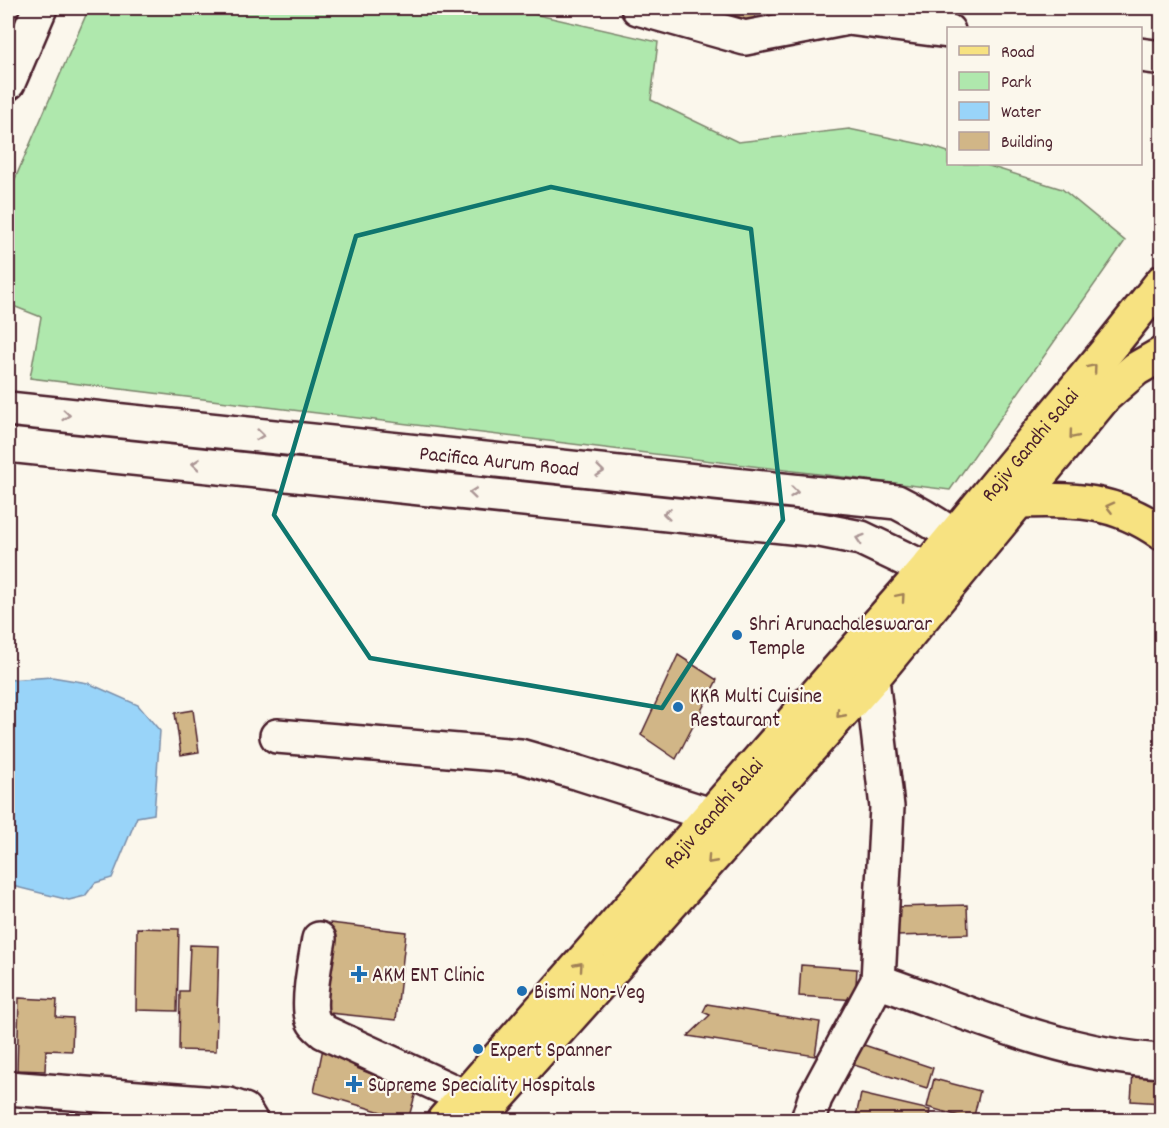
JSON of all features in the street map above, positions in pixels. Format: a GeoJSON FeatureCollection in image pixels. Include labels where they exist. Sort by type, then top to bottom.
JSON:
{"type":"FeatureCollection","features":[{"type":"Feature","properties":{"kind":"main road","name":"Rajiv Gandhi Salai"},"geometry":{"type":"LineString","coordinates":[[472,1108],[711,815],[937,577],[1161,282]]}},
{"type":"Feature","properties":{"kind":"main road"},"geometry":{"type":"LineString","coordinates":[[1161,292],[1161,298]]}},
{"type":"Feature","properties":{"kind":"main road","name":"Rajiv Gandhi Salai"},"geometry":{"type":"LineString","coordinates":[[964,543],[1017,501],[1105,396],[1136,369],[1161,354]]}},
{"type":"Feature","properties":{"kind":"main road"},"geometry":{"type":"LineString","coordinates":[[1017,501],[1084,501],[1120,510],[1161,533]]}},
{"type":"Feature","properties":{"kind":"main road","name":"Rajiv Gandhi Salai"},"geometry":{"type":"LineString","coordinates":[[444,1120],[472,1108],[872,679],[937,577]]}},
{"type":"Feature","properties":{"kind":"street"},"geometry":{"type":"LineString","coordinates":[[8,83],[40,8]]}},
{"type":"Feature","properties":{"kind":"street"},"geometry":{"type":"LineString","coordinates":[[638,8],[745,38],[848,13],[947,31]]}},
{"type":"Feature","properties":{"kind":"street"},"geometry":{"type":"LineString","coordinates":[[1142,55],[1161,58]]}},
{"type":"Feature","properties":{"kind":"street","name":"Pacifica Aurum Road"},"geometry":{"type":"LineString","coordinates":[[8,409],[897,502],[922,514],[964,543]]}},
{"type":"Feature","properties":{"kind":"street","name":"Pacifica Aurum Road"},"geometry":{"type":"LineString","coordinates":[[8,445],[820,530],[861,538],[937,577]]}},
{"type":"Feature","properties":{"kind":"street"},"geometry":{"type":"LineString","coordinates":[[808,1120],[815,1098],[878,981],[887,807],[872,679]]}},
{"type":"Feature","properties":{"kind":"street"},"geometry":{"type":"LineString","coordinates":[[277,736],[520,756],[711,815]]}},
{"type":"Feature","properties":{"kind":"street"},"geometry":{"type":"LineString","coordinates":[[319,939],[310,1007],[312,1019],[317,1026],[324,1032],[472,1108]]}},
{"type":"Feature","properties":{"kind":"street"},"geometry":{"type":"LineString","coordinates":[[878,981],[1027,1035],[1129,1059],[1161,1061]]}},
{"type":"Feature","properties":{"kind":"street"},"geometry":{"type":"LineString","coordinates":[[8,1088],[229,1105],[244,1110],[250,1120]]}},
{"type":"Feature","properties":{"kind":"highlighted area"},"geometry":{"type":"Polygon","coordinates":[[[551,187],[751,229],[783,520],[662,708],[370,658],[274,515],[356,236],[551,187]]]}},
{"type":"Feature","properties":{"kind":"green space"},"geometry":{"type":"Polygon","coordinates":[[[89,8],[507,8],[658,42],[651,100],[738,142],[849,129],[930,146],[947,152],[947,165],[986,165],[1062,189],[1125,241],[950,490],[30,378],[41,317],[8,304],[8,195],[89,8]]]}},
{"type":"Feature","properties":{"kind":"water"},"geometry":{"type":"Polygon","coordinates":[[[52,677],[88,683],[138,705],[160,731],[154,814],[137,817],[112,878],[95,883],[85,896],[69,900],[8,885],[8,680],[52,677]]]}},
{"type":"Feature","properties":{"kind":"building"},"geometry":{"type":"Polygon","coordinates":[[[715,8],[755,8],[755,23],[715,8]]]}},
{"type":"Feature","properties":{"kind":"building","name":"KKR Multi Cuisine Restaurant"},"geometry":{"type":"Polygon","coordinates":[[[678,655],[717,680],[676,759],[641,735],[678,655]]]}},
{"type":"Feature","properties":{"kind":"building"},"geometry":{"type":"Polygon","coordinates":[[[193,710],[199,752],[181,755],[175,713],[193,710]]]}},
{"type":"Feature","properties":{"kind":"building"},"geometry":{"type":"Polygon","coordinates":[[[967,905],[968,934],[896,936],[895,907],[967,905]]]}},
{"type":"Feature","properties":{"kind":"building"},"geometry":{"type":"Polygon","coordinates":[[[330,923],[406,932],[396,1020],[320,1012],[330,923]]]}},
{"type":"Feature","properties":{"kind":"building"},"geometry":{"type":"Polygon","coordinates":[[[137,928],[179,929],[177,1011],[136,1010],[137,928]]]}},
{"type":"Feature","properties":{"kind":"building"},"geometry":{"type":"Polygon","coordinates":[[[190,945],[219,946],[216,1051],[179,1050],[180,991],[188,991],[190,945]]]}},
{"type":"Feature","properties":{"kind":"building"},"geometry":{"type":"Polygon","coordinates":[[[801,965],[857,969],[855,1000],[799,996],[801,965]]]}},
{"type":"Feature","properties":{"kind":"building"},"geometry":{"type":"Polygon","coordinates":[[[19,998],[57,1000],[56,1017],[73,1018],[72,1051],[46,1050],[45,1071],[17,1070],[19,998]]]}},
{"type":"Feature","properties":{"kind":"building"},"geometry":{"type":"Polygon","coordinates":[[[707,1004],[820,1022],[815,1056],[688,1036],[710,1015],[703,1012],[707,1004]]]}},
{"type":"Feature","properties":{"kind":"building"},"geometry":{"type":"Polygon","coordinates":[[[861,1044],[933,1068],[927,1088],[854,1065],[861,1044]]]}},
{"type":"Feature","properties":{"kind":"building"},"geometry":{"type":"Polygon","coordinates":[[[323,1048],[356,1053],[354,1067],[416,1092],[408,1120],[314,1092],[323,1048]]]}},
{"type":"Feature","properties":{"kind":"building"},"geometry":{"type":"Polygon","coordinates":[[[1133,1071],[1162,1073],[1162,1103],[1131,1101],[1133,1071]]]}},
{"type":"Feature","properties":{"kind":"building"},"geometry":{"type":"Polygon","coordinates":[[[934,1079],[980,1091],[973,1120],[927,1107],[934,1079]]]}},
{"type":"Feature","properties":{"kind":"building"},"geometry":{"type":"Polygon","coordinates":[[[861,1094],[930,1110],[928,1120],[878,1120],[856,1116],[861,1094]]]}},
{"type":"Feature","properties":{"kind":"place","name":"Shri Arunachaleswarar Temple"},"geometry":{"type":"Point","coordinates":[737,635]}},
{"type":"Feature","properties":{"kind":"place","name":"KKR Multi Cuisine Restaurant"},"geometry":{"type":"Point","coordinates":[678,707]}},
{"type":"Feature","properties":{"kind":"place","name":"AKM ENT Clinic"},"geometry":{"type":"Point","coordinates":[359,974]}},
{"type":"Feature","properties":{"kind":"place","name":"Bismi Non-Veg"},"geometry":{"type":"Point","coordinates":[522,991]}},
{"type":"Feature","properties":{"kind":"place","name":"Expert Spanner"},"geometry":{"type":"Point","coordinates":[478,1049]}},
{"type":"Feature","properties":{"kind":"place","name":"Supreme Speciality Hospitals"},"geometry":{"type":"Point","coordinates":[354,1084]}}]}
